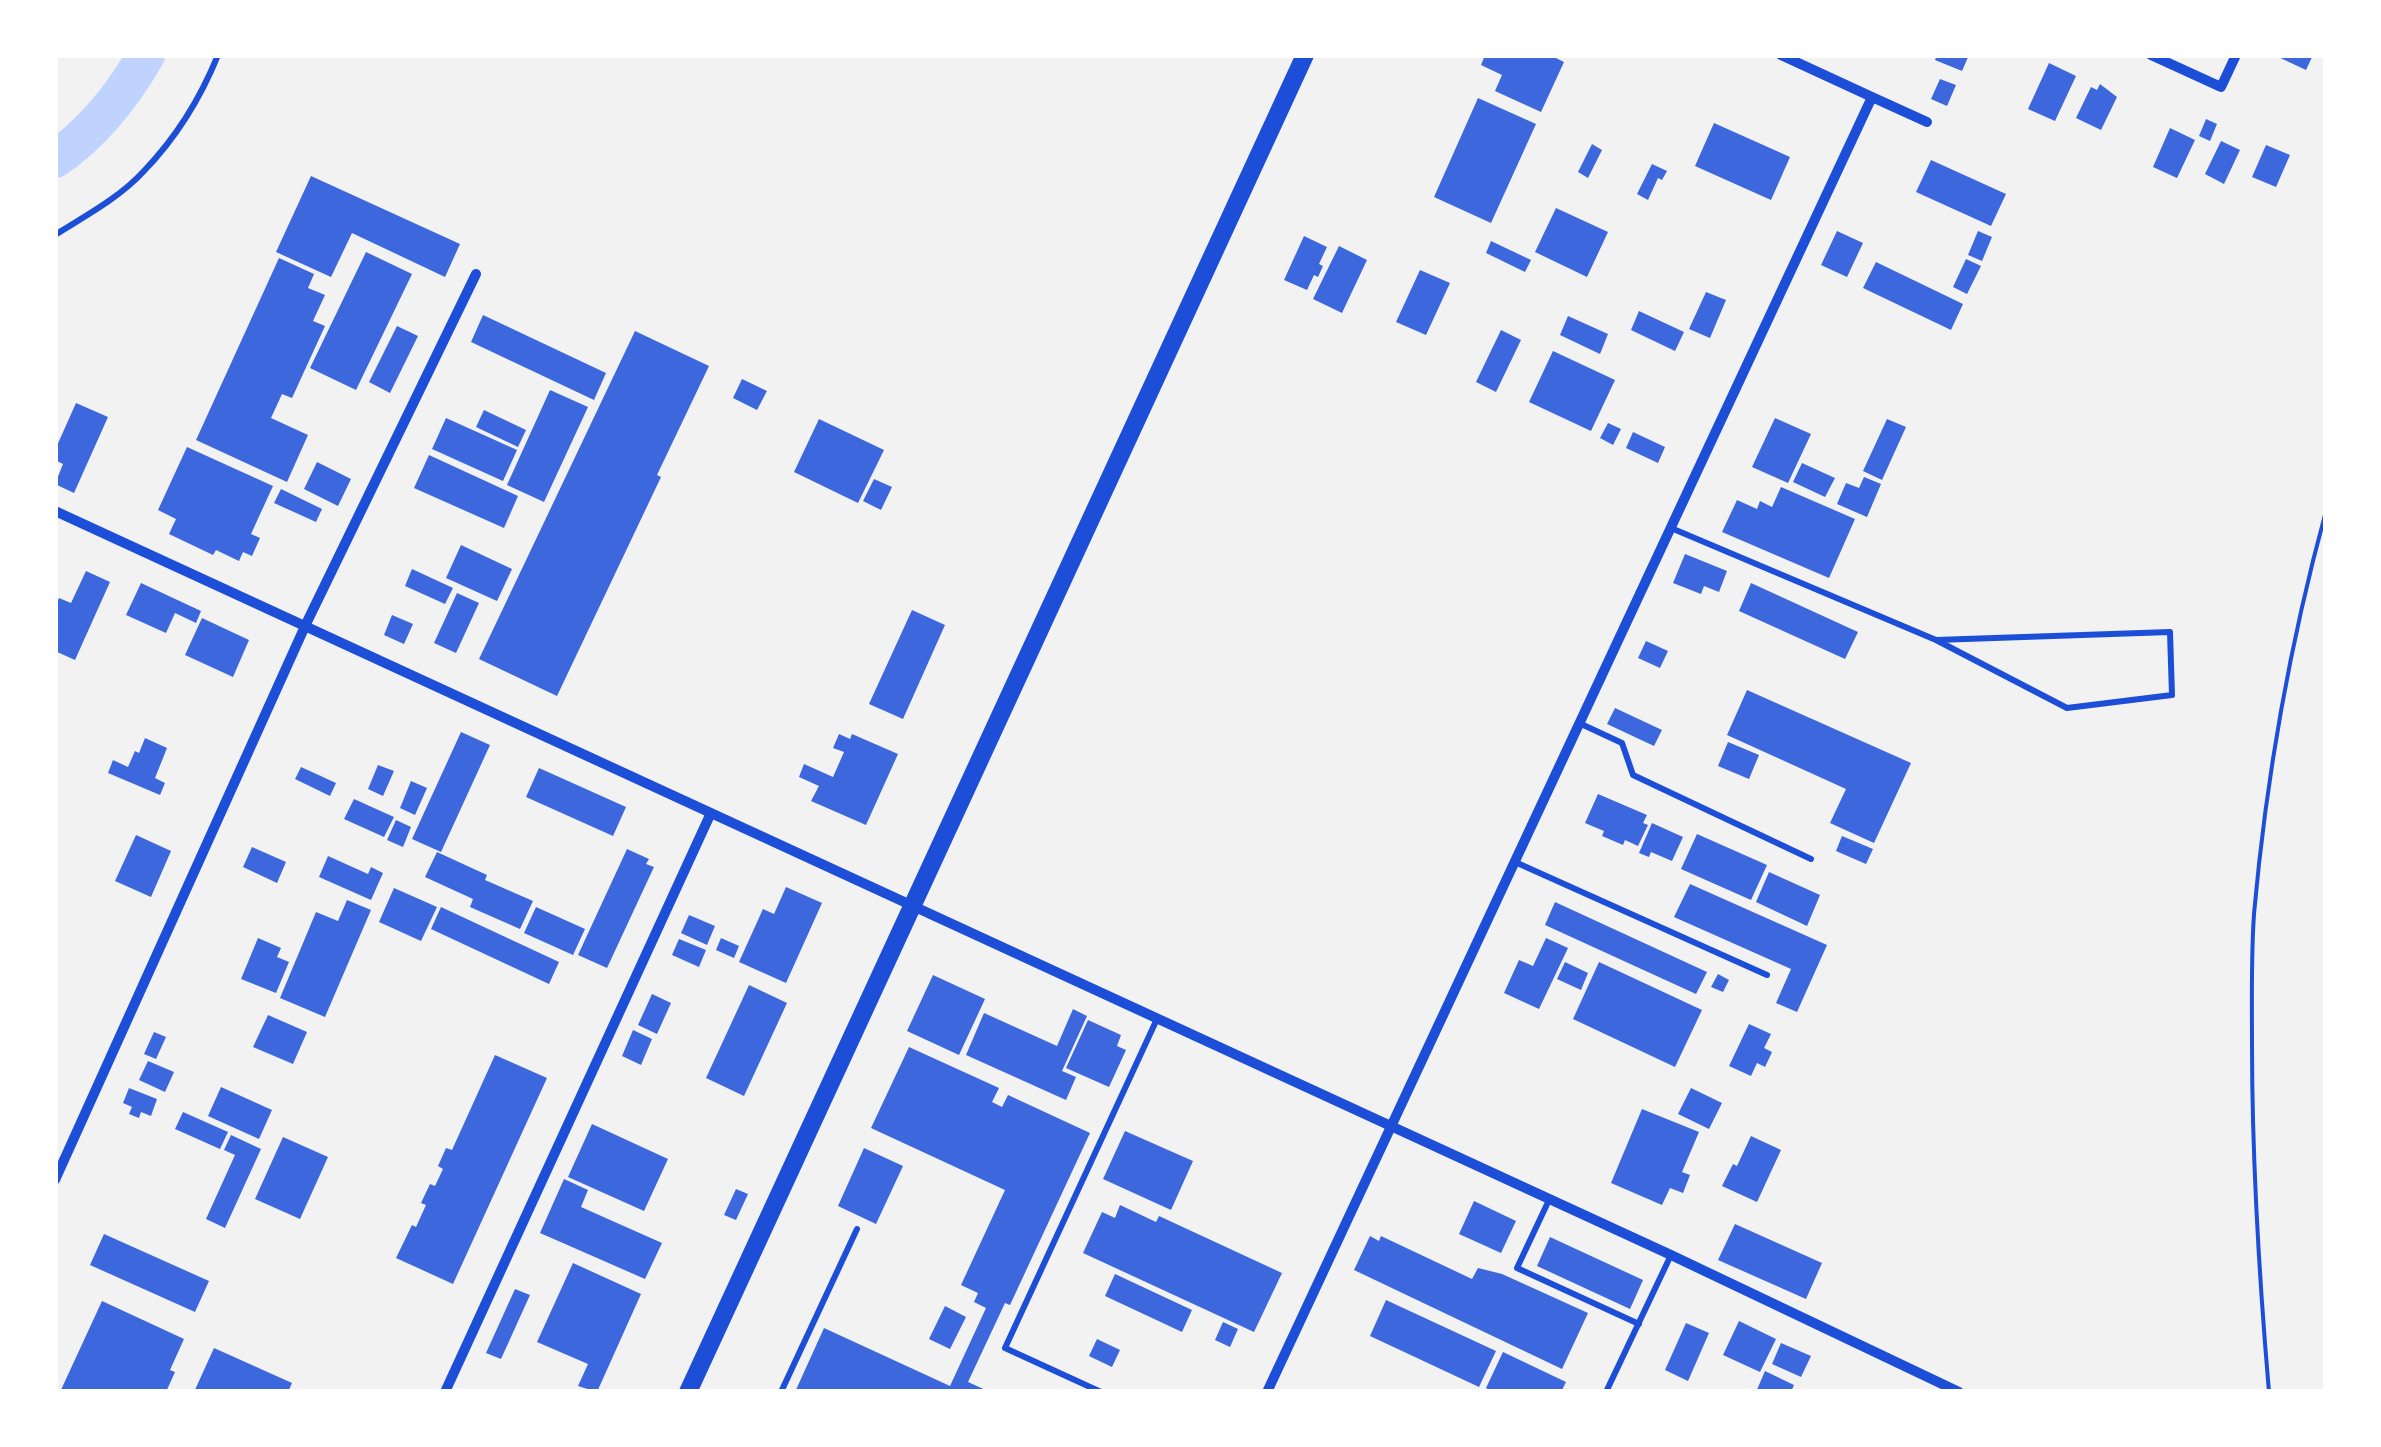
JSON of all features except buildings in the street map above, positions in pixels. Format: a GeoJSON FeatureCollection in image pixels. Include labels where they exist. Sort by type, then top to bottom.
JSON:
{"type":"FeatureCollection","features":[{"type":"Feature","properties":{"kind":"main road"},"geometry":{"type":"LineString","coordinates":[[688,1392],[1304,55]]}},
{"type":"Feature","properties":{"kind":"street"},"geometry":{"type":"LineString","coordinates":[[1781,55],[1927,122]]}},
{"type":"Feature","properties":{"kind":"street"},"geometry":{"type":"LineString","coordinates":[[2151,55],[2221,87],[2236,55]]}},
{"type":"Feature","properties":{"kind":"street"},"geometry":{"type":"LineString","coordinates":[[1267,1392],[1872,97]]}},
{"type":"Feature","properties":{"kind":"street"},"geometry":{"type":"LineString","coordinates":[[57,1171],[306,624],[476,274]]}},
{"type":"Feature","properties":{"kind":"street"},"geometry":{"type":"LineString","coordinates":[[55,510],[1672,1255],[1958,1392]]}},
{"type":"Feature","properties":{"kind":"street"},"geometry":{"type":"LineString","coordinates":[[445,1392],[710,815]]}},
{"type":"Feature","properties":{"kind":"lane"},"geometry":{"type":"LineString","coordinates":[[55,234],[142,173],[200,96],[218,55]]}},
{"type":"Feature","properties":{"kind":"lane"},"geometry":{"type":"LineString","coordinates":[[1670,528],[1936,640],[2067,708],[2172,695],[2170,632],[1936,640]]}},
{"type":"Feature","properties":{"kind":"lane"},"geometry":{"type":"LineString","coordinates":[[1579,724],[1622,743],[1633,774],[1810,860]]}},
{"type":"Feature","properties":{"kind":"lane"},"geometry":{"type":"LineString","coordinates":[[1514,861],[1767,975]]}},
{"type":"Feature","properties":{"kind":"lane"},"geometry":{"type":"LineString","coordinates":[[1100,1392],[1005,1348],[1157,1020]]}},
{"type":"Feature","properties":{"kind":"lane"},"geometry":{"type":"LineString","coordinates":[[1550,1199],[1517,1268],[1639,1324]]}},
{"type":"Feature","properties":{"kind":"lane"},"geometry":{"type":"LineString","coordinates":[[781,1392],[857,1229]]}},
{"type":"Feature","properties":{"kind":"lane"},"geometry":{"type":"LineString","coordinates":[[1606,1392],[1672,1255]]}},
{"type":"Feature","properties":{"kind":"path"},"geometry":{"type":"LineString","coordinates":[[2269,1392],[2252,1138],[2254,918],[2286,682],[2326,512]]}},
{"type":"Feature","properties":{"kind":"waterway"},"geometry":{"type":"LineString","coordinates":[[55,159],[106,112],[146,55]]}}]}
